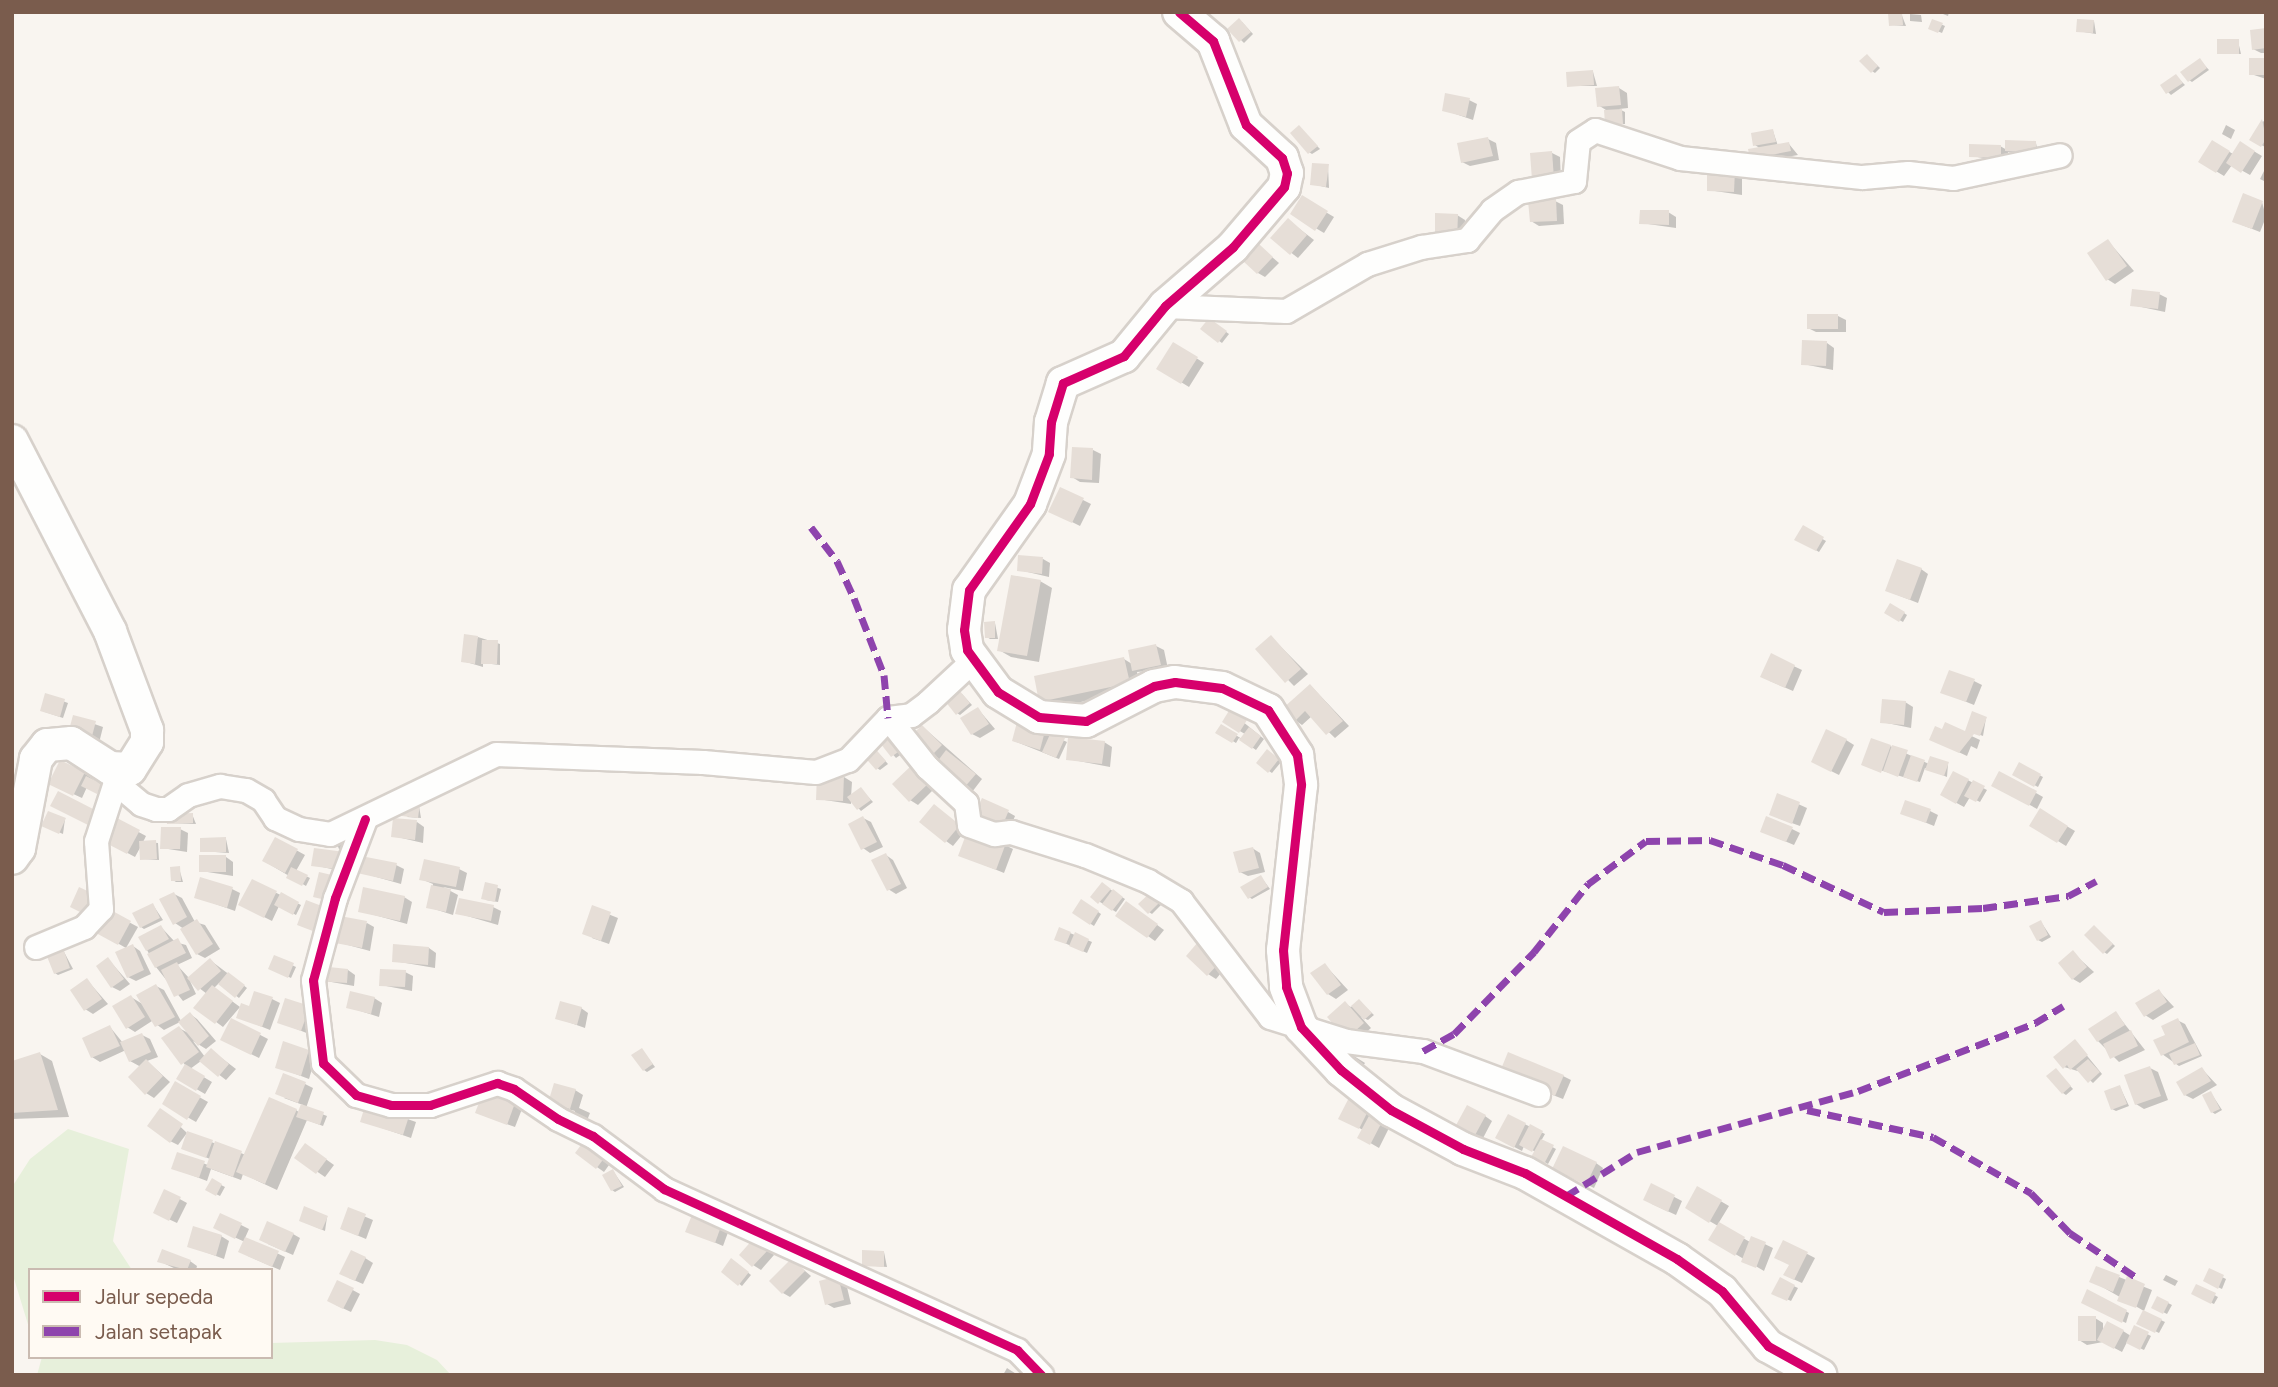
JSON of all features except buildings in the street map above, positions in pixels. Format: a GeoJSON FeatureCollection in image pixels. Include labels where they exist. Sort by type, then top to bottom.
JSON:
{"type":"FeatureCollection","features":[{"type":"Feature","properties":{"kind":"street"},"geometry":{"type":"LineString","coordinates":[[12,858],[19,848],[36,759],[47,744],[71,743],[156,809],[168,809],[188,794],[220,786],[246,790],[263,800],[275,818],[299,829],[330,834],[496,754],[831,769],[858,751],[888,718],[911,715],[970,663],[964,630],[969,590],[1030,504],[1049,454],[1051,422],[1063,383],[1124,356],[1165,306],[1257,222],[1284,187],[1287,173],[1273,148],[1246,125],[1213,41],[1179,12]]}},
{"type":"Feature","properties":{"kind":"street"},"geometry":{"type":"LineString","coordinates":[[1165,306],[1286,311],[1367,264],[1421,247],[1467,240],[1492,211],[1518,192],[1574,181],[1578,141],[1595,130],[1681,159],[1862,177],[1908,173],[1953,178],[2060,155]]}},
{"type":"Feature","properties":{"kind":"street"},"geometry":{"type":"LineString","coordinates":[[12,441],[110,631],[147,730],[147,742],[135,766],[112,775]]}},
{"type":"Feature","properties":{"kind":"street"},"geometry":{"type":"LineString","coordinates":[[967,650],[998,692],[1039,718],[1086,721],[1154,686],[1175,682],[1222,688],[1268,710],[1284,729],[1297,755],[1301,785],[1283,950],[1286,987],[1301,1027],[1341,1070],[1391,1110],[1463,1149],[1525,1173],[1677,1259],[1722,1291],[1768,1346],[1820,1375]]}},
{"type":"Feature","properties":{"kind":"street"},"geometry":{"type":"LineString","coordinates":[[888,718],[927,767],[966,803],[969,825],[994,834],[1011,832],[1085,855],[1173,895],[1236,972],[1255,1002],[1270,1017],[1346,1041],[1423,1051],[1486,1071],[1538,1094]]}},
{"type":"Feature","properties":{"kind":"street"},"geometry":{"type":"LineString","coordinates":[[36,947],[84,927],[101,909],[96,841],[112,775]]}},
{"type":"Feature","properties":{"kind":"street"},"geometry":{"type":"LineString","coordinates":[[365,819],[335,898],[313,980],[323,1063],[356,1095],[391,1105],[430,1105],[497,1083],[514,1089],[558,1119],[593,1136],[664,1189],[1017,1350],[1041,1375]]}},
{"type":"Feature","properties":{"kind":"green space"},"geometry":{"type":"Polygon","coordinates":[[[68,1129],[129,1149],[113,1241],[131,1268],[28,1268],[28,1324],[12,1272],[12,1187],[30,1159],[68,1129]]]}},
{"type":"Feature","properties":{"kind":"green space"},"geometry":{"type":"Polygon","coordinates":[[[375,1340],[407,1345],[437,1360],[451,1375],[37,1375],[41,1359],[273,1359],[273,1343],[375,1340]]]}},
{"type":"Feature","properties":{"kind":"marked path"},"geometry":{"type":"LineString","coordinates":[[811,527],[837,561],[854,598],[884,675],[888,718]]}},
{"type":"Feature","properties":{"kind":"marked path"},"geometry":{"type":"LineString","coordinates":[[1423,1051],[1454,1034],[1534,952],[1588,884],[1646,841],[1710,840],[1783,865],[1884,912],[1983,908],[2068,896],[2096,881]]}},
{"type":"Feature","properties":{"kind":"marked path"},"geometry":{"type":"LineString","coordinates":[[1566,1196],[1637,1152],[1858,1091],[2035,1023],[2063,1006]]}},
{"type":"Feature","properties":{"kind":"marked path"},"geometry":{"type":"LineString","coordinates":[[1807,1110],[1933,1137],[2031,1193],[2070,1233],[2136,1277]]}},
{"type":"Feature","properties":{"kind":"cycle path"},"geometry":{"type":"LineString","coordinates":[[1179,12],[1213,41],[1246,125],[1282,158],[1287,173],[1284,187],[1233,247],[1165,306],[1124,356],[1063,383],[1051,422],[1049,454],[1030,504],[969,590],[964,630],[967,650],[998,692],[1039,717],[1086,721],[1154,686],[1175,682],[1222,688],[1268,710],[1297,755],[1301,785],[1283,950],[1286,987],[1301,1027],[1341,1070],[1391,1110],[1463,1149],[1525,1173],[1677,1259],[1722,1291],[1768,1346],[1820,1375]]}},
{"type":"Feature","properties":{"kind":"cycle path"},"geometry":{"type":"LineString","coordinates":[[365,819],[335,898],[313,980],[323,1063],[356,1095],[391,1105],[430,1105],[497,1083],[514,1089],[558,1119],[593,1136],[664,1189],[1017,1350],[1041,1375]]}}]}
